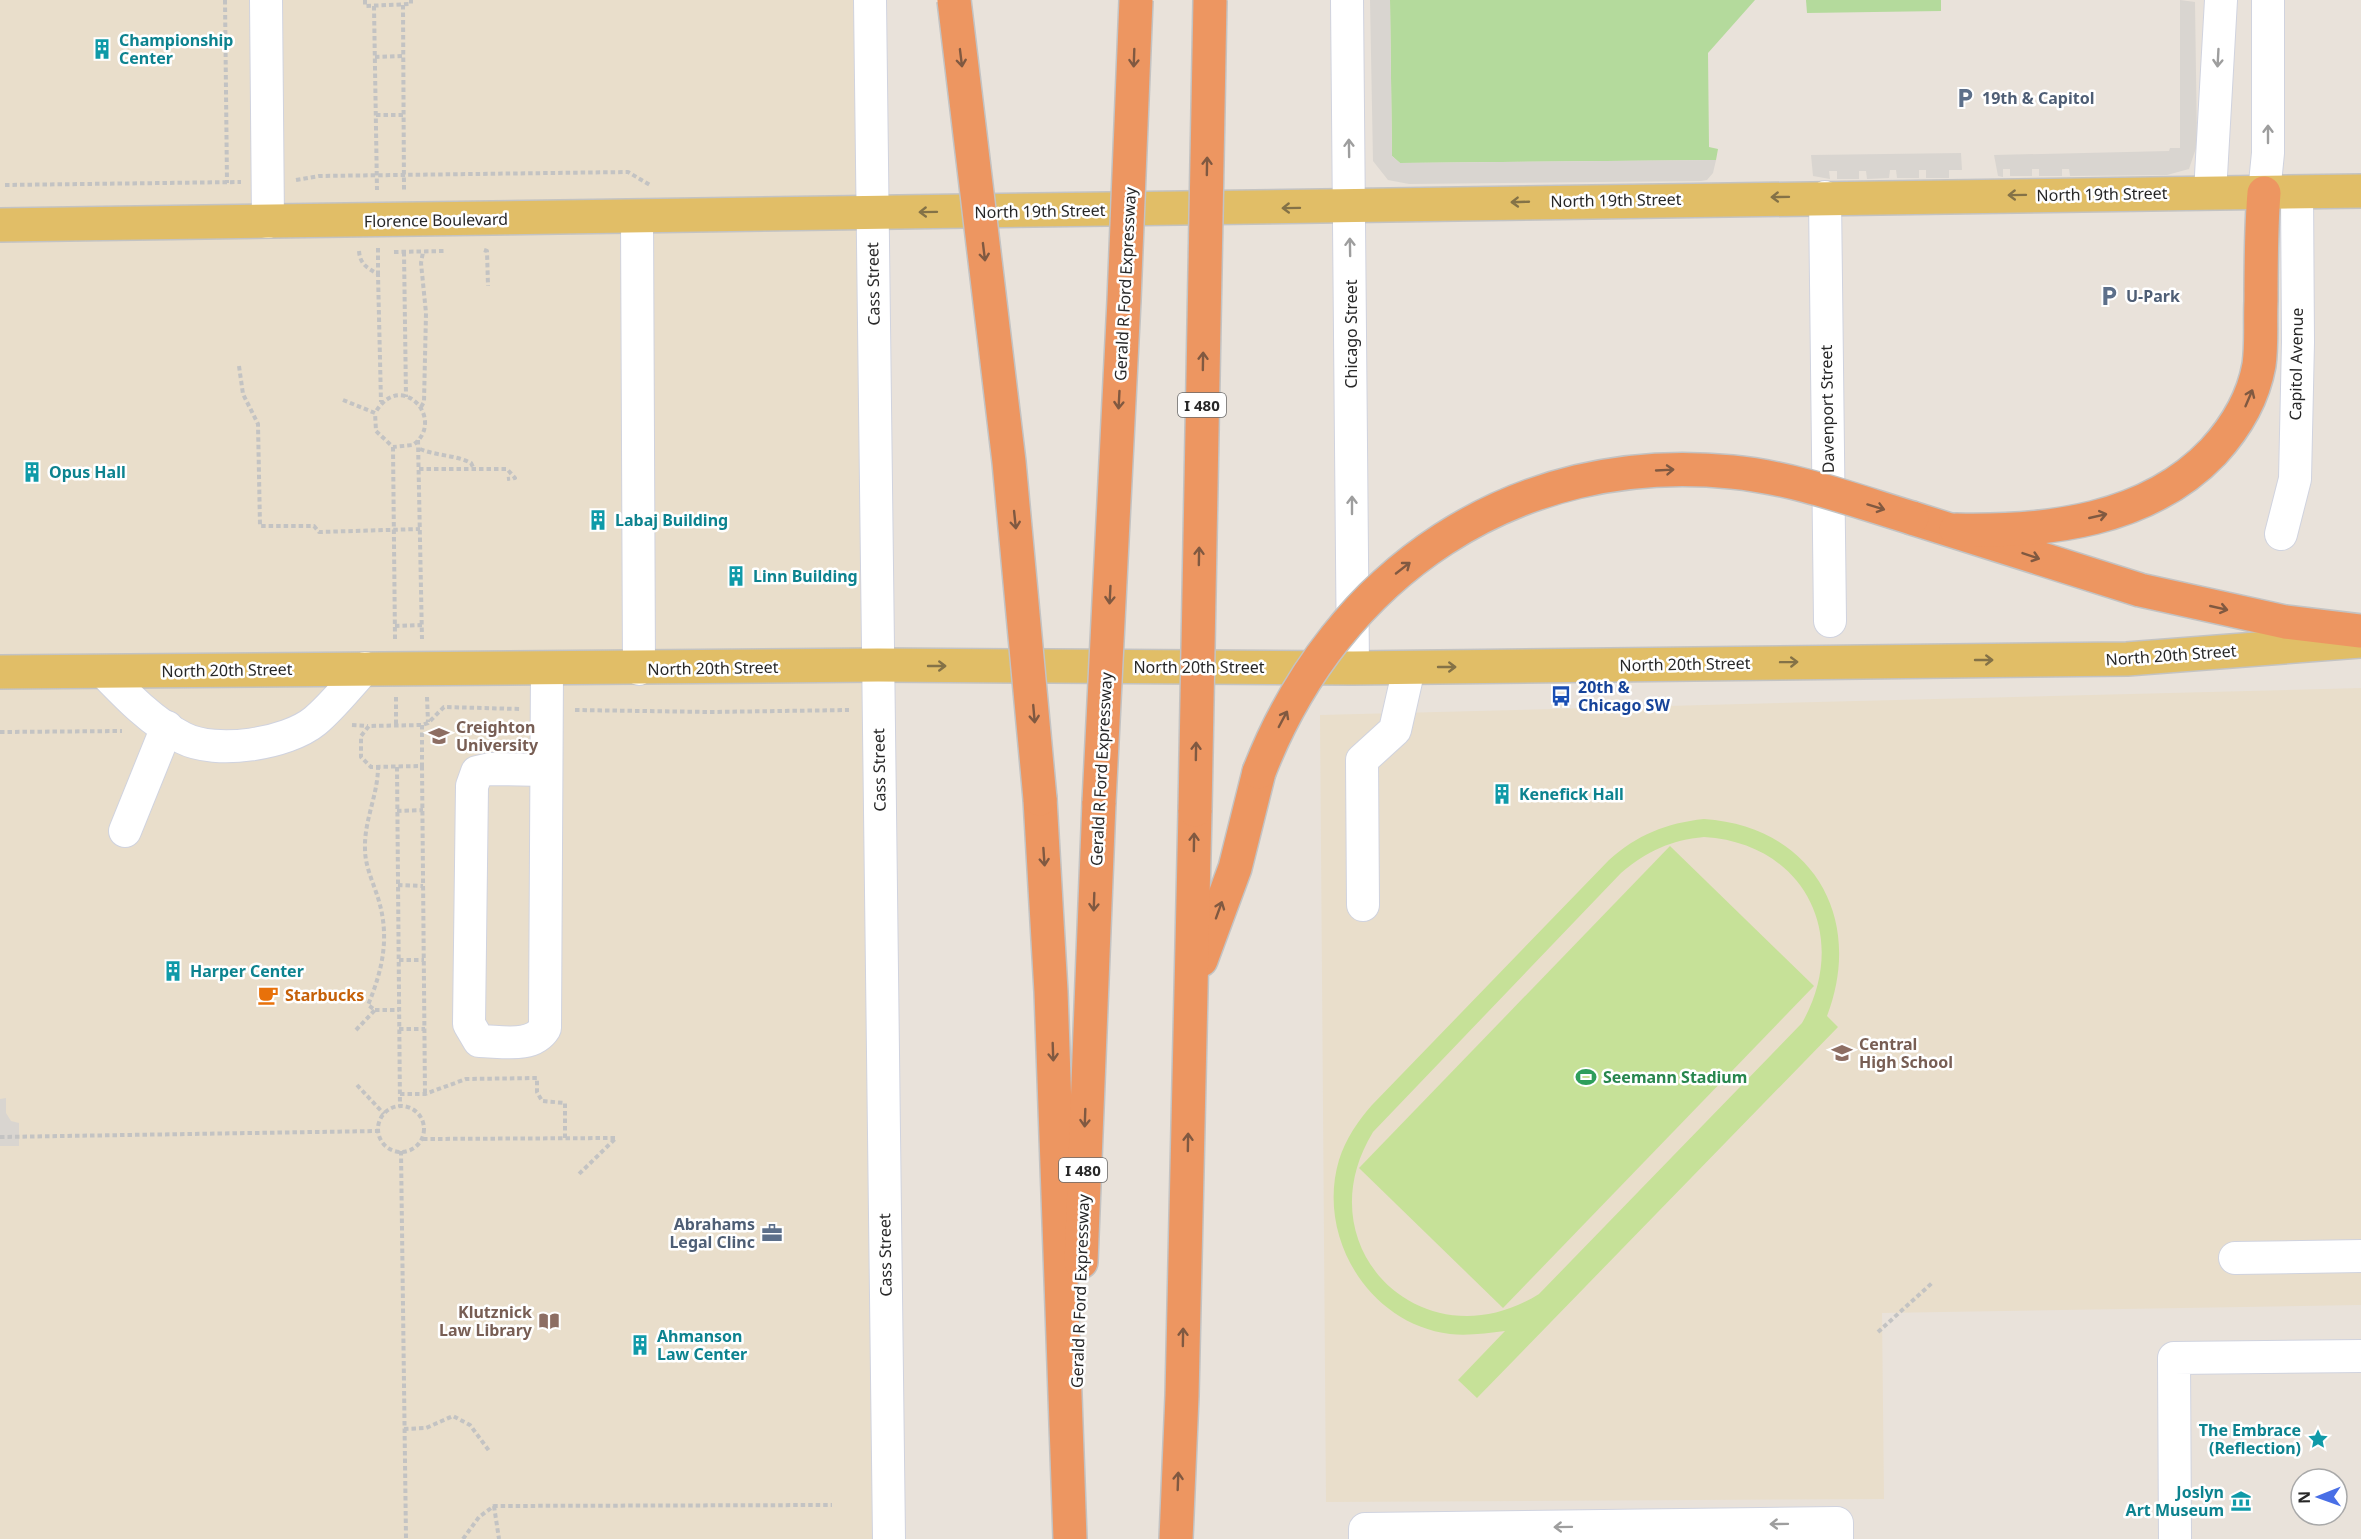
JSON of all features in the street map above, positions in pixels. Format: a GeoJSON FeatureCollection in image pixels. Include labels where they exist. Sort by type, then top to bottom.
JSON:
{"type":"FeatureCollection","features":[{"type":"Feature","properties":{"kind":"highway"},"geometry":{"type":"LineString","coordinates":[[954,0],[1009,462],[1040,799],[1050,969],[1071,1539]]}},
{"type":"Feature","properties":{"kind":"highway","name":"Gerald R Ford Expressway"},"geometry":{"type":"LineString","coordinates":[[1071,1539],[1085,1122],[1125,300],[1136,0]]}},
{"type":"Feature","properties":{"kind":"highway","name":"I 480"},"geometry":{"type":"LineString","coordinates":[[1176,1539],[1192,985],[1210,0]]}},
{"type":"Feature","properties":{"kind":"highway"},"geometry":{"type":"LineString","coordinates":[[1956,530],[2025,528],[2072,522],[2117,512],[2143,502],[2172,486],[2218,447],[2244,409],[2253,389],[2259,364],[2264,192]]}},
{"type":"Feature","properties":{"kind":"highway"},"geometry":{"type":"LineString","coordinates":[[1192,985],[1234,868],[1259,772],[1280,723],[1320,656],[1378,589],[1403,568],[1456,531],[1505,506],[1560,486],[1606,475],[1666,469],[1699,469],[1783,480],[1956,530],[2084,574],[2158,594],[2285,622],[2361,631]]}},
{"type":"Feature","properties":{"kind":"main road","name":"North 19th Street"},"geometry":{"type":"LineString","coordinates":[[872,213],[1350,207],[1825,197],[2361,191]]}},
{"type":"Feature","properties":{"kind":"main road","name":"Florence Boulevard"},"geometry":{"type":"LineString","coordinates":[[0,225],[268,222],[395,231],[637,217],[872,213]]}},
{"type":"Feature","properties":{"kind":"main road","name":"North 20th Street"},"geometry":{"type":"LineString","coordinates":[[0,672],[396,668],[639,669],[878,665],[1409,668],[2127,659],[2361,641]]}},
{"type":"Feature","properties":{"kind":"street"},"geometry":{"type":"LineString","coordinates":[[266,0],[268,222]]}},
{"type":"Feature","properties":{"kind":"street","name":"Cass Street"},"geometry":{"type":"LineString","coordinates":[[870,0],[889,1539]]}},
{"type":"Feature","properties":{"kind":"street","name":"Chicago Street"},"geometry":{"type":"LineString","coordinates":[[1347,0],[1353,668]]}},
{"type":"Feature","properties":{"kind":"street"},"geometry":{"type":"LineString","coordinates":[[2210,193],[2222,0]]}},
{"type":"Feature","properties":{"kind":"street"},"geometry":{"type":"LineString","coordinates":[[2264,192],[2268,153],[2268,0]]}},
{"type":"Feature","properties":{"kind":"street","name":"Capitol Avenue"},"geometry":{"type":"LineString","coordinates":[[2281,534],[2295,479],[2298,342],[2297,192]]}},
{"type":"Feature","properties":{"kind":"street","name":"Davenport Street"},"geometry":{"type":"LineString","coordinates":[[1825,197],[1830,621]]}},
{"type":"Feature","properties":{"kind":"street"},"geometry":{"type":"LineString","coordinates":[[637,217],[639,669]]}},
{"type":"Feature","properties":{"kind":"street"},"geometry":{"type":"LineString","coordinates":[[103,671],[134,703],[185,739],[240,746],[274,740],[300,731],[396,668]]}},
{"type":"Feature","properties":{"kind":"street"},"geometry":{"type":"LineString","coordinates":[[1363,905],[1362,760],[1395,730],[1409,668]]}},
{"type":"Feature","properties":{"kind":"street"},"geometry":{"type":"LineString","coordinates":[[545,770],[490,769],[477,772],[472,786],[468,1024],[479,1041],[528,1041],[540,1036],[545,1028],[547,669]]}},
{"type":"Feature","properties":{"kind":"street"},"geometry":{"type":"LineString","coordinates":[[125,831],[167,727]]}},
{"type":"Feature","properties":{"kind":"street"},"geometry":{"type":"LineString","coordinates":[[2235,1258],[2361,1256]]}},
{"type":"Feature","properties":{"kind":"street"},"geometry":{"type":"LineString","coordinates":[[2175,1539],[2174,1358],[2361,1356]]}},
{"type":"Feature","properties":{"kind":"street"},"geometry":{"type":"LineString","coordinates":[[1365,1534],[1837,1531]]}},
{"type":"Feature","properties":{"kind":"path"},"geometry":{"type":"LineString","coordinates":[[225,0],[227,183]]}},
{"type":"Feature","properties":{"kind":"path"},"geometry":{"type":"LineString","coordinates":[[365,0],[365,6],[411,4],[411,0]]}},
{"type":"Feature","properties":{"kind":"path"},"geometry":{"type":"LineString","coordinates":[[403,5],[404,175],[395,231],[378,274],[381,402],[375,413],[376,431],[393,447],[396,668],[428,723]]}},
{"type":"Feature","properties":{"kind":"path"},"geometry":{"type":"LineString","coordinates":[[374,6],[377,175],[395,231],[406,397]]}},
{"type":"Feature","properties":{"kind":"path"},"geometry":{"type":"LineString","coordinates":[[375,57],[403,57]]}},
{"type":"Feature","properties":{"kind":"path"},"geometry":{"type":"LineString","coordinates":[[376,115],[403,115]]}},
{"type":"Feature","properties":{"kind":"path"},"geometry":{"type":"LineString","coordinates":[[5,185],[227,183],[377,175],[628,172],[651,186]]}},
{"type":"Feature","properties":{"kind":"path"},"geometry":{"type":"LineString","coordinates":[[395,231],[423,252],[453,251]]}},
{"type":"Feature","properties":{"kind":"path"},"geometry":{"type":"LineString","coordinates":[[479,250],[487,250],[488,286]]}},
{"type":"Feature","properties":{"kind":"path"},"geometry":{"type":"LineString","coordinates":[[359,251],[360,259],[365,267],[378,274]]}},
{"type":"Feature","properties":{"kind":"path"},"geometry":{"type":"LineString","coordinates":[[421,406],[424,402],[426,334],[421,263],[423,252]]}},
{"type":"Feature","properties":{"kind":"path"},"geometry":{"type":"LineString","coordinates":[[239,366],[243,394],[258,424],[260,526],[314,526],[319,532],[420,529]]}},
{"type":"Feature","properties":{"kind":"path"},"geometry":{"type":"LineString","coordinates":[[381,402],[396,395],[406,397],[421,406],[425,420],[424,431],[413,445],[393,447]]}},
{"type":"Feature","properties":{"kind":"path"},"geometry":{"type":"LineString","coordinates":[[343,400],[375,413]]}},
{"type":"Feature","properties":{"kind":"path"},"geometry":{"type":"LineString","coordinates":[[396,668],[422,625],[420,449],[418,440]]}},
{"type":"Feature","properties":{"kind":"path"},"geometry":{"type":"LineString","coordinates":[[420,449],[442,457],[463,458],[471,463],[474,469]]}},
{"type":"Feature","properties":{"kind":"path"},"geometry":{"type":"LineString","coordinates":[[419,470],[507,469],[515,478],[507,479]]}},
{"type":"Feature","properties":{"kind":"path"},"geometry":{"type":"LineString","coordinates":[[395,626],[422,625]]}},
{"type":"Feature","properties":{"kind":"path"},"geometry":{"type":"LineString","coordinates":[[422,766],[371,767],[361,757],[361,736],[369,726],[428,723],[444,707],[710,712],[856,710]]}},
{"type":"Feature","properties":{"kind":"path"},"geometry":{"type":"LineString","coordinates":[[422,725],[425,1094]]}},
{"type":"Feature","properties":{"kind":"path"},"geometry":{"type":"LineString","coordinates":[[0,732],[130,731]]}},
{"type":"Feature","properties":{"kind":"path"},"geometry":{"type":"LineString","coordinates":[[397,766],[400,1107]]}},
{"type":"Feature","properties":{"kind":"path"},"geometry":{"type":"LineString","coordinates":[[378,767],[378,781],[366,829],[365,850],[383,917],[385,937],[380,973],[368,1005],[375,1010],[399,1010]]}},
{"type":"Feature","properties":{"kind":"path"},"geometry":{"type":"LineString","coordinates":[[397,811],[423,810]]}},
{"type":"Feature","properties":{"kind":"path"},"geometry":{"type":"LineString","coordinates":[[398,885],[423,886]]}},
{"type":"Feature","properties":{"kind":"path"},"geometry":{"type":"LineString","coordinates":[[399,960],[424,960]]}},
{"type":"Feature","properties":{"kind":"path"},"geometry":{"type":"LineString","coordinates":[[356,1030],[375,1010]]}},
{"type":"Feature","properties":{"kind":"path"},"geometry":{"type":"LineString","coordinates":[[399,1029],[425,1029]]}},
{"type":"Feature","properties":{"kind":"path"},"geometry":{"type":"LineString","coordinates":[[400,1094],[425,1094],[466,1079],[537,1078],[537,1092],[542,1101],[566,1103],[565,1138]]}},
{"type":"Feature","properties":{"kind":"path"},"geometry":{"type":"LineString","coordinates":[[357,1085],[384,1114]]}},
{"type":"Feature","properties":{"kind":"path"},"geometry":{"type":"LineString","coordinates":[[423,1139],[423,1119],[411,1107],[390,1107],[379,1119],[379,1140],[391,1151],[412,1150],[423,1139],[616,1138],[578,1175]]}},
{"type":"Feature","properties":{"kind":"path"},"geometry":{"type":"LineString","coordinates":[[0,1137],[378,1131]]}},
{"type":"Feature","properties":{"kind":"path"},"geometry":{"type":"LineString","coordinates":[[400,1151],[406,1539]]}},
{"type":"Feature","properties":{"kind":"path"},"geometry":{"type":"LineString","coordinates":[[1878,1332],[1932,1283]]}},
{"type":"Feature","properties":{"kind":"path"},"geometry":{"type":"LineString","coordinates":[[405,1430],[426,1428],[453,1416],[470,1425],[490,1452]]}},
{"type":"Feature","properties":{"kind":"path"},"geometry":{"type":"LineString","coordinates":[[463,1539],[479,1517],[494,1506],[832,1505]]}},
{"type":"Feature","properties":{"kind":"path"},"geometry":{"type":"LineString","coordinates":[[494,1506],[499,1539]]}},
{"type":"Feature","properties":{"kind":"shaded area","name":"Creighton University"},"geometry":{"type":"Polygon","coordinates":[[[0,0],[869,0],[889,1539],[0,1539],[0,0]]]}},
{"type":"Feature","properties":{"kind":"shaded area"},"geometry":{"type":"Polygon","coordinates":[[[1370,0],[1390,0],[1392,156],[1400,163],[1716,160],[1713,173],[1707,180],[1701,181],[1409,184],[1388,180],[1373,161],[1370,0]]]}},
{"type":"Feature","properties":{"kind":"shaded area"},"geometry":{"type":"Polygon","coordinates":[[[2180,0],[2195,2],[2197,145],[2189,169],[2167,175],[2070,176],[2069,169],[2062,169],[2062,176],[2039,176],[2039,169],[2032,169],[2032,176],[2010,176],[2010,169],[2003,169],[2003,177],[1998,176],[1994,155],[2169,151],[2170,148],[2180,148],[2180,0]]]}},
{"type":"Feature","properties":{"kind":"shaded area"},"geometry":{"type":"Polygon","coordinates":[[[1961,153],[1962,170],[1949,170],[1949,178],[1926,178],[1926,170],[1919,170],[1919,178],[1897,178],[1896,170],[1890,170],[1889,178],[1867,179],[1866,171],[1859,171],[1859,179],[1837,179],[1837,171],[1829,171],[1830,179],[1813,176],[1811,155],[1961,153]]]}},
{"type":"Feature","properties":{"kind":"shaded area","name":"Central High School"},"geometry":{"type":"Polygon","coordinates":[[[2361,688],[2361,1305],[1882,1313],[1884,1499],[1326,1502],[1320,715],[2361,688]]]}},
{"type":"Feature","properties":{"kind":"shaded area"},"geometry":{"type":"Polygon","coordinates":[[[6,1098],[6,1113],[11,1121],[19,1123],[19,1146],[0,1146],[0,1099],[6,1098]]]}},
{"type":"Feature","properties":{"kind":"green space"},"geometry":{"type":"Polygon","coordinates":[[[1390,0],[1755,0],[1708,53],[1709,147],[1718,149],[1716,160],[1400,163],[1392,156],[1390,0]]]}},
{"type":"Feature","properties":{"kind":"green space"},"geometry":{"type":"Polygon","coordinates":[[[1806,0],[1941,0],[1941,11],[1807,13],[1806,0]]]}},
{"type":"Feature","properties":{"kind":"green space"},"geometry":{"type":"Polygon","coordinates":[[[1704,819],[1742,825],[1774,839],[1800,858],[1820,883],[1833,912],[1839,944],[1837,979],[1827,1016],[1838,1027],[1477,1398],[1458,1380],[1505,1331],[1457,1335],[1421,1327],[1395,1313],[1373,1295],[1356,1272],[1343,1246],[1335,1218],[1334,1189],[1339,1160],[1353,1130],[1372,1105],[1609,860],[1641,837],[1665,827],[1704,819]],[[1704,837],[1681,841],[1660,848],[1631,865],[1373,1132],[1355,1175],[1353,1216],[1364,1253],[1386,1284],[1417,1305],[1455,1315],[1496,1312],[1539,1294],[1802,1023],[1816,991],[1822,958],[1819,928],[1809,900],[1792,876],[1769,856],[1739,843],[1704,837]]]}},
{"type":"Feature","properties":{"kind":"green space","name":"Seemann Stadium"},"geometry":{"type":"Polygon","coordinates":[[[1670,846],[1814,986],[1503,1308],[1359,1168],[1670,846]]]}},
{"type":"Feature","properties":{"kind":"place","name":"Championship Center"},"geometry":{"type":"Point","coordinates":[102,49]}},
{"type":"Feature","properties":{"kind":"place","name":"19th & Capitol"},"geometry":{"type":"Point","coordinates":[1965,98]}},
{"type":"Feature","properties":{"kind":"place","name":"U-Park"},"geometry":{"type":"Point","coordinates":[2109,296]}},
{"type":"Feature","properties":{"kind":"place","name":"Opus Hall"},"geometry":{"type":"Point","coordinates":[32,472]}},
{"type":"Feature","properties":{"kind":"place","name":"Labaj Building"},"geometry":{"type":"Point","coordinates":[598,520]}},
{"type":"Feature","properties":{"kind":"place","name":"Linn Building"},"geometry":{"type":"Point","coordinates":[736,576]}},
{"type":"Feature","properties":{"kind":"place","name":"20th & Chicago SW"},"geometry":{"type":"Point","coordinates":[1561,696]}},
{"type":"Feature","properties":{"kind":"place","name":"Creighton University"},"geometry":{"type":"Point","coordinates":[439,736]}},
{"type":"Feature","properties":{"kind":"place","name":"Kenefick Hall"},"geometry":{"type":"Point","coordinates":[1502,794]}},
{"type":"Feature","properties":{"kind":"place","name":"Harper Center"},"geometry":{"type":"Point","coordinates":[173,971]}},
{"type":"Feature","properties":{"kind":"place","name":"Starbucks"},"geometry":{"type":"Point","coordinates":[268,995]}},
{"type":"Feature","properties":{"kind":"place","name":"Central High School"},"geometry":{"type":"Point","coordinates":[1842,1053]}},
{"type":"Feature","properties":{"kind":"place","name":"Seemann Stadium"},"geometry":{"type":"Point","coordinates":[1586,1077]}},
{"type":"Feature","properties":{"kind":"place","name":"Abrahams Legal Clinc"},"geometry":{"type":"Point","coordinates":[772,1233]}},
{"type":"Feature","properties":{"kind":"place","name":"Klutznick Law Library"},"geometry":{"type":"Point","coordinates":[549,1321]}},
{"type":"Feature","properties":{"kind":"place","name":"Ahmanson Law Center"},"geometry":{"type":"Point","coordinates":[640,1345]}},
{"type":"Feature","properties":{"kind":"place","name":"The Embrace (Reflection)"},"geometry":{"type":"Point","coordinates":[2318,1439]}},
{"type":"Feature","properties":{"kind":"place","name":"Joslyn Art Museum"},"geometry":{"type":"Point","coordinates":[2241,1501]}}]}
